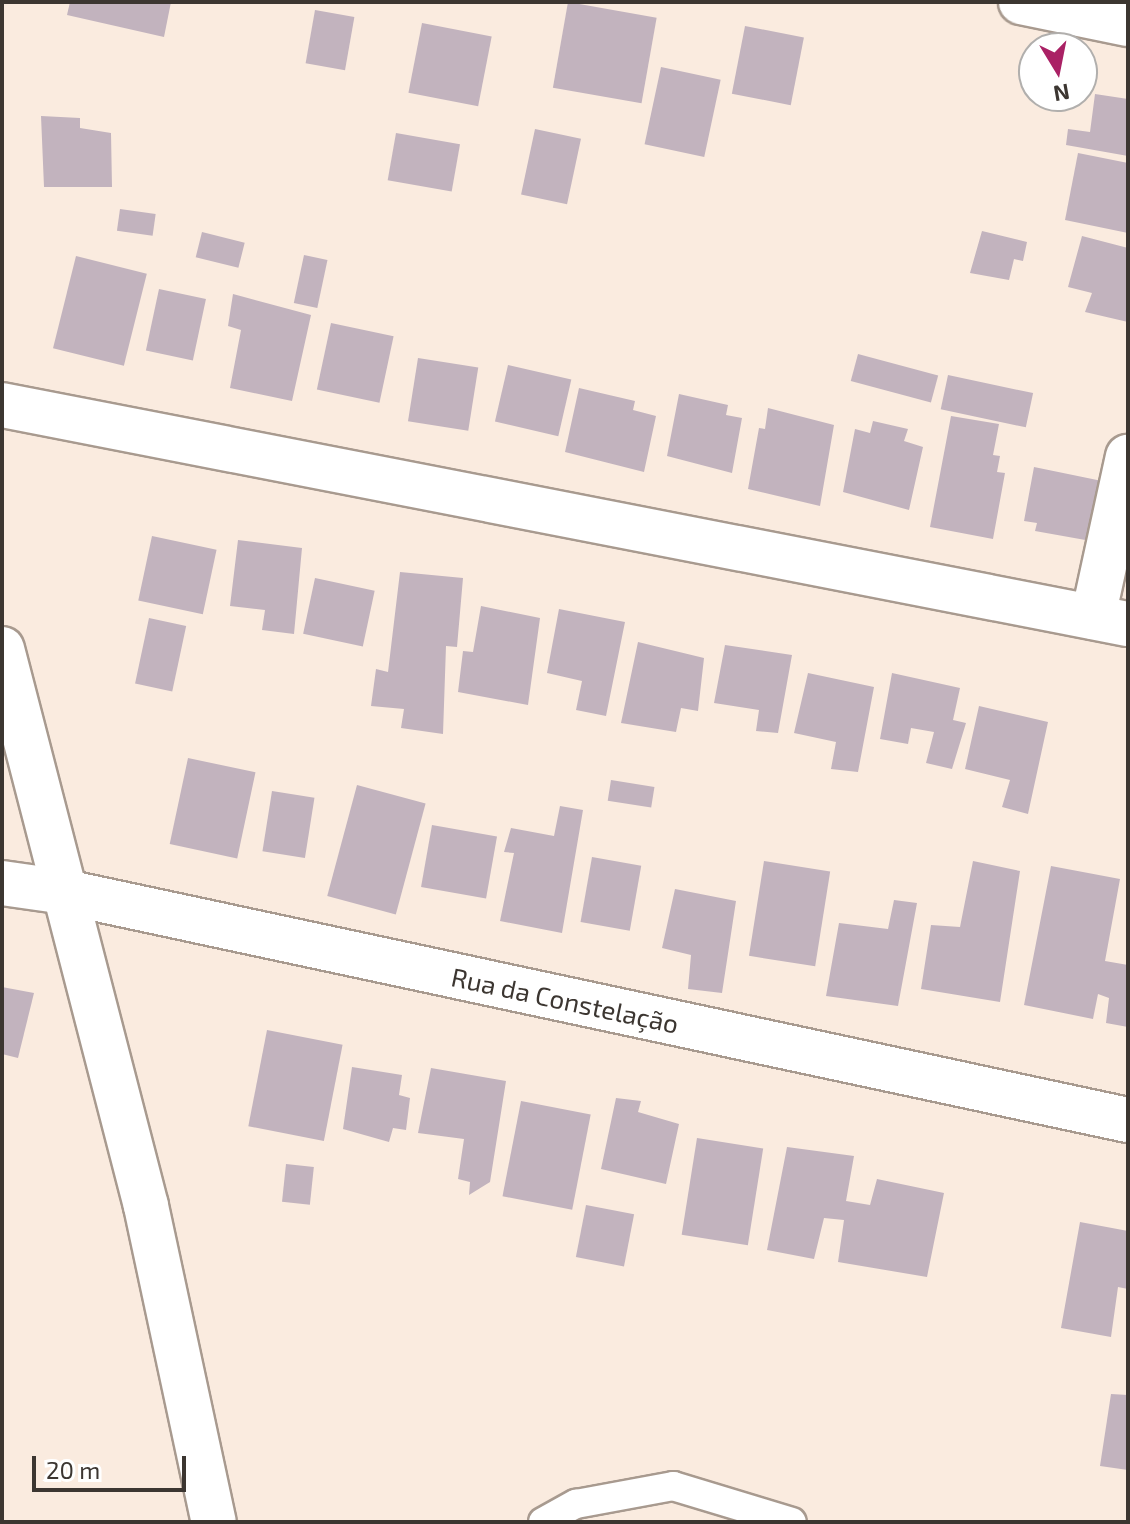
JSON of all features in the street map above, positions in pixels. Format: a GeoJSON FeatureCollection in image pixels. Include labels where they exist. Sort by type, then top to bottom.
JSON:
{"type":"FeatureCollection","features":[{"type":"Feature","properties":{"kind":"street"},"geometry":{"type":"LineString","coordinates":[[1021,2],[1128,24]]}},
{"type":"Feature","properties":{"kind":"street"},"geometry":{"type":"LineString","coordinates":[[2,405],[1111,621],[1128,457]]}},
{"type":"Feature","properties":{"kind":"street"},"geometry":{"type":"LineString","coordinates":[[2,649],[146,1206],[214,1522]]}},
{"type":"Feature","properties":{"kind":"street","name":"Rua da Constelação"},"geometry":{"type":"LineString","coordinates":[[2,883],[65,892],[1128,1120]]}},
{"type":"Feature","properties":{"kind":"lane"},"geometry":{"type":"LineString","coordinates":[[543,1522],[576,1504],[673,1486],[792,1522]]}},
{"type":"Feature","properties":{"kind":"building"},"geometry":{"type":"Polygon","coordinates":[[[70,2],[171,2],[164,37],[67,15],[70,2]]]}},
{"type":"Feature","properties":{"kind":"building"},"geometry":{"type":"Polygon","coordinates":[[[568,2],[657,18],[642,103],[553,88],[568,2]]]}},
{"type":"Feature","properties":{"kind":"building"},"geometry":{"type":"Polygon","coordinates":[[[315,10],[354,17],[345,70],[306,63],[315,10]]]}},
{"type":"Feature","properties":{"kind":"building"},"geometry":{"type":"Polygon","coordinates":[[[422,23],[492,37],[478,106],[408,93],[422,23]]]}},
{"type":"Feature","properties":{"kind":"building"},"geometry":{"type":"Polygon","coordinates":[[[745,26],[804,37],[791,105],[732,94],[745,26]]]}},
{"type":"Feature","properties":{"kind":"building"},"geometry":{"type":"Polygon","coordinates":[[[661,67],[721,80],[704,157],[645,144],[661,67]]]}},
{"type":"Feature","properties":{"kind":"building"},"geometry":{"type":"Polygon","coordinates":[[[1098,94],[1128,99],[1128,156],[1066,145],[1068,129],[1090,132],[1093,112],[1098,112],[1098,94]]]}},
{"type":"Feature","properties":{"kind":"building"},"geometry":{"type":"Polygon","coordinates":[[[41,116],[80,118],[80,128],[111,133],[112,187],[44,187],[41,116]]]}},
{"type":"Feature","properties":{"kind":"building"},"geometry":{"type":"Polygon","coordinates":[[[535,129],[581,139],[567,204],[521,195],[535,129]]]}},
{"type":"Feature","properties":{"kind":"building"},"geometry":{"type":"Polygon","coordinates":[[[396,133],[460,144],[452,192],[388,180],[396,133]]]}},
{"type":"Feature","properties":{"kind":"building"},"geometry":{"type":"Polygon","coordinates":[[[1078,153],[1128,163],[1128,233],[1065,220],[1078,153]]]}},
{"type":"Feature","properties":{"kind":"building"},"geometry":{"type":"Polygon","coordinates":[[[120,209],[156,214],[153,236],[117,231],[120,209]]]}},
{"type":"Feature","properties":{"kind":"building"},"geometry":{"type":"Polygon","coordinates":[[[982,231],[1027,242],[1023,261],[1014,259],[1009,280],[970,273],[982,231]]]}},
{"type":"Feature","properties":{"kind":"building"},"geometry":{"type":"Polygon","coordinates":[[[202,232],[245,243],[238,268],[196,257],[202,232]]]}},
{"type":"Feature","properties":{"kind":"building"},"geometry":{"type":"Polygon","coordinates":[[[1082,236],[1128,248],[1128,322],[1085,312],[1092,293],[1068,287],[1082,236]]]}},
{"type":"Feature","properties":{"kind":"building"},"geometry":{"type":"Polygon","coordinates":[[[304,255],[327,260],[317,308],[294,303],[304,255]]]}},
{"type":"Feature","properties":{"kind":"building"},"geometry":{"type":"Polygon","coordinates":[[[76,256],[147,274],[124,366],[53,348],[76,256]]]}},
{"type":"Feature","properties":{"kind":"building"},"geometry":{"type":"Polygon","coordinates":[[[159,289],[206,299],[193,361],[146,351],[159,289]]]}},
{"type":"Feature","properties":{"kind":"building"},"geometry":{"type":"Polygon","coordinates":[[[233,294],[311,315],[292,401],[230,388],[241,330],[228,326],[233,294]]]}},
{"type":"Feature","properties":{"kind":"building"},"geometry":{"type":"Polygon","coordinates":[[[331,323],[394,336],[379,403],[317,390],[331,323]]]}},
{"type":"Feature","properties":{"kind":"building"},"geometry":{"type":"Polygon","coordinates":[[[858,354],[938,375],[931,403],[851,381],[858,354]]]}},
{"type":"Feature","properties":{"kind":"building"},"geometry":{"type":"Polygon","coordinates":[[[418,358],[478,368],[468,431],[408,421],[418,358]]]}},
{"type":"Feature","properties":{"kind":"building"},"geometry":{"type":"Polygon","coordinates":[[[508,365],[571,380],[558,436],[495,422],[508,365]]]}},
{"type":"Feature","properties":{"kind":"building"},"geometry":{"type":"Polygon","coordinates":[[[948,375],[1033,393],[1026,427],[941,409],[948,375]]]}},
{"type":"Feature","properties":{"kind":"building"},"geometry":{"type":"Polygon","coordinates":[[[579,388],[635,401],[633,410],[656,416],[644,472],[565,452],[579,388]]]}},
{"type":"Feature","properties":{"kind":"building"},"geometry":{"type":"Polygon","coordinates":[[[679,394],[728,405],[726,415],[742,418],[732,473],[667,456],[679,394]]]}},
{"type":"Feature","properties":{"kind":"building"},"geometry":{"type":"Polygon","coordinates":[[[768,408],[834,425],[820,506],[748,489],[759,428],[765,429],[768,408]]]}},
{"type":"Feature","properties":{"kind":"building"},"geometry":{"type":"Polygon","coordinates":[[[951,416],[999,424],[993,455],[1000,456],[997,472],[1005,473],[993,539],[930,527],[951,416]]]}},
{"type":"Feature","properties":{"kind":"building"},"geometry":{"type":"Polygon","coordinates":[[[873,421],[908,429],[904,441],[923,447],[909,510],[843,492],[855,429],[870,433],[873,421]]]}},
{"type":"Feature","properties":{"kind":"building"},"geometry":{"type":"Polygon","coordinates":[[[1034,467],[1102,481],[1091,541],[1035,531],[1037,523],[1024,521],[1034,467]]]}},
{"type":"Feature","properties":{"kind":"building"},"geometry":{"type":"Polygon","coordinates":[[[152,536],[217,550],[203,614],[138,601],[152,536]]]}},
{"type":"Feature","properties":{"kind":"building"},"geometry":{"type":"Polygon","coordinates":[[[238,540],[302,548],[294,634],[262,630],[265,610],[230,606],[238,540]]]}},
{"type":"Feature","properties":{"kind":"building"},"geometry":{"type":"Polygon","coordinates":[[[400,572],[463,578],[457,647],[446,646],[443,734],[401,728],[404,709],[371,706],[376,669],[388,672],[400,572]]]}},
{"type":"Feature","properties":{"kind":"building"},"geometry":{"type":"Polygon","coordinates":[[[315,578],[375,591],[363,646],[303,634],[315,578]]]}},
{"type":"Feature","properties":{"kind":"building"},"geometry":{"type":"Polygon","coordinates":[[[481,606],[540,618],[528,705],[458,692],[463,651],[473,652],[481,606]]]}},
{"type":"Feature","properties":{"kind":"building"},"geometry":{"type":"Polygon","coordinates":[[[559,609],[625,622],[606,716],[576,710],[582,681],[547,673],[559,609]]]}},
{"type":"Feature","properties":{"kind":"building"},"geometry":{"type":"Polygon","coordinates":[[[149,618],[186,626],[172,691],[135,684],[149,618]]]}},
{"type":"Feature","properties":{"kind":"building"},"geometry":{"type":"Polygon","coordinates":[[[638,642],[704,658],[698,711],[681,708],[676,732],[621,723],[638,642]]]}},
{"type":"Feature","properties":{"kind":"building"},"geometry":{"type":"Polygon","coordinates":[[[725,645],[792,655],[778,733],[756,731],[759,710],[714,703],[725,645]]]}},
{"type":"Feature","properties":{"kind":"building"},"geometry":{"type":"Polygon","coordinates":[[[808,673],[874,687],[858,772],[831,769],[836,742],[794,733],[808,673]]]}},
{"type":"Feature","properties":{"kind":"building"},"geometry":{"type":"Polygon","coordinates":[[[892,673],[960,688],[953,720],[966,723],[952,769],[926,763],[934,732],[911,728],[908,744],[880,739],[892,673]]]}},
{"type":"Feature","properties":{"kind":"building"},"geometry":{"type":"Polygon","coordinates":[[[979,706],[1048,722],[1028,814],[1002,807],[1010,780],[965,769],[979,706]]]}},
{"type":"Feature","properties":{"kind":"building"},"geometry":{"type":"Polygon","coordinates":[[[188,758],[255,772],[237,858],[170,844],[188,758]]]}},
{"type":"Feature","properties":{"kind":"building"},"geometry":{"type":"Polygon","coordinates":[[[611,780],[654,787],[651,808],[608,801],[611,780]]]}},
{"type":"Feature","properties":{"kind":"building"},"geometry":{"type":"Polygon","coordinates":[[[357,785],[426,803],[396,914],[327,896],[357,785]]]}},
{"type":"Feature","properties":{"kind":"building"},"geometry":{"type":"Polygon","coordinates":[[[272,791],[314,798],[305,858],[262,851],[272,791]]]}},
{"type":"Feature","properties":{"kind":"building"},"geometry":{"type":"Polygon","coordinates":[[[560,806],[583,810],[562,933],[500,921],[514,853],[504,852],[511,828],[554,836],[560,806]]]}},
{"type":"Feature","properties":{"kind":"building"},"geometry":{"type":"Polygon","coordinates":[[[432,825],[497,836],[486,899],[421,887],[432,825]]]}},
{"type":"Feature","properties":{"kind":"building"},"geometry":{"type":"Polygon","coordinates":[[[592,857],[641,866],[630,931],[581,922],[592,857]]]}},
{"type":"Feature","properties":{"kind":"building"},"geometry":{"type":"Polygon","coordinates":[[[764,861],[830,871],[815,966],[749,956],[764,861]]]}},
{"type":"Feature","properties":{"kind":"building"},"geometry":{"type":"Polygon","coordinates":[[[973,861],[1020,871],[1000,1002],[921,989],[931,925],[960,927],[973,861]]]}},
{"type":"Feature","properties":{"kind":"building"},"geometry":{"type":"Polygon","coordinates":[[[1051,866],[1120,879],[1105,961],[1128,965],[1128,1027],[1106,1023],[1109,998],[1098,994],[1093,1019],[1024,1005],[1051,866]]]}},
{"type":"Feature","properties":{"kind":"building"},"geometry":{"type":"Polygon","coordinates":[[[675,889],[736,901],[722,993],[688,989],[691,955],[662,948],[675,889]]]}},
{"type":"Feature","properties":{"kind":"building"},"geometry":{"type":"Polygon","coordinates":[[[894,900],[917,903],[898,1006],[826,996],[839,923],[888,929],[894,900]]]}},
{"type":"Feature","properties":{"kind":"building"},"geometry":{"type":"Polygon","coordinates":[[[2,987],[34,993],[18,1058],[2,1054],[2,987]]]}},
{"type":"Feature","properties":{"kind":"building"},"geometry":{"type":"Polygon","coordinates":[[[267,1030],[343,1045],[324,1141],[248,1126],[267,1030]]]}},
{"type":"Feature","properties":{"kind":"building"},"geometry":{"type":"Polygon","coordinates":[[[352,1067],[402,1075],[399,1095],[410,1098],[406,1130],[393,1128],[389,1142],[343,1129],[352,1067]]]}},
{"type":"Feature","properties":{"kind":"building"},"geometry":{"type":"Polygon","coordinates":[[[431,1068],[506,1081],[490,1182],[469,1195],[470,1182],[458,1179],[464,1139],[418,1133],[431,1068]]]}},
{"type":"Feature","properties":{"kind":"building"},"geometry":{"type":"Polygon","coordinates":[[[616,1098],[641,1101],[638,1112],[679,1124],[666,1184],[601,1169],[616,1098]]]}},
{"type":"Feature","properties":{"kind":"building"},"geometry":{"type":"Polygon","coordinates":[[[521,1101],[591,1115],[572,1210],[502,1196],[521,1101]]]}},
{"type":"Feature","properties":{"kind":"building"},"geometry":{"type":"Polygon","coordinates":[[[697,1138],[763,1148],[748,1245],[682,1235],[697,1138]]]}},
{"type":"Feature","properties":{"kind":"building"},"geometry":{"type":"Polygon","coordinates":[[[787,1147],[854,1156],[846,1201],[870,1205],[877,1179],[944,1193],[927,1277],[838,1262],[844,1220],[824,1218],[814,1259],[767,1250],[787,1147]]]}},
{"type":"Feature","properties":{"kind":"building"},"geometry":{"type":"Polygon","coordinates":[[[286,1164],[314,1167],[310,1205],[282,1202],[286,1164]]]}},
{"type":"Feature","properties":{"kind":"building"},"geometry":{"type":"Polygon","coordinates":[[[586,1205],[634,1214],[624,1266],[576,1257],[586,1205]]]}},
{"type":"Feature","properties":{"kind":"building"},"geometry":{"type":"Polygon","coordinates":[[[1080,1222],[1128,1231],[1128,1289],[1118,1287],[1111,1337],[1061,1328],[1080,1222]]]}},
{"type":"Feature","properties":{"kind":"building"},"geometry":{"type":"Polygon","coordinates":[[[1111,1394],[1128,1395],[1128,1470],[1100,1466],[1111,1394]]]}}]}
